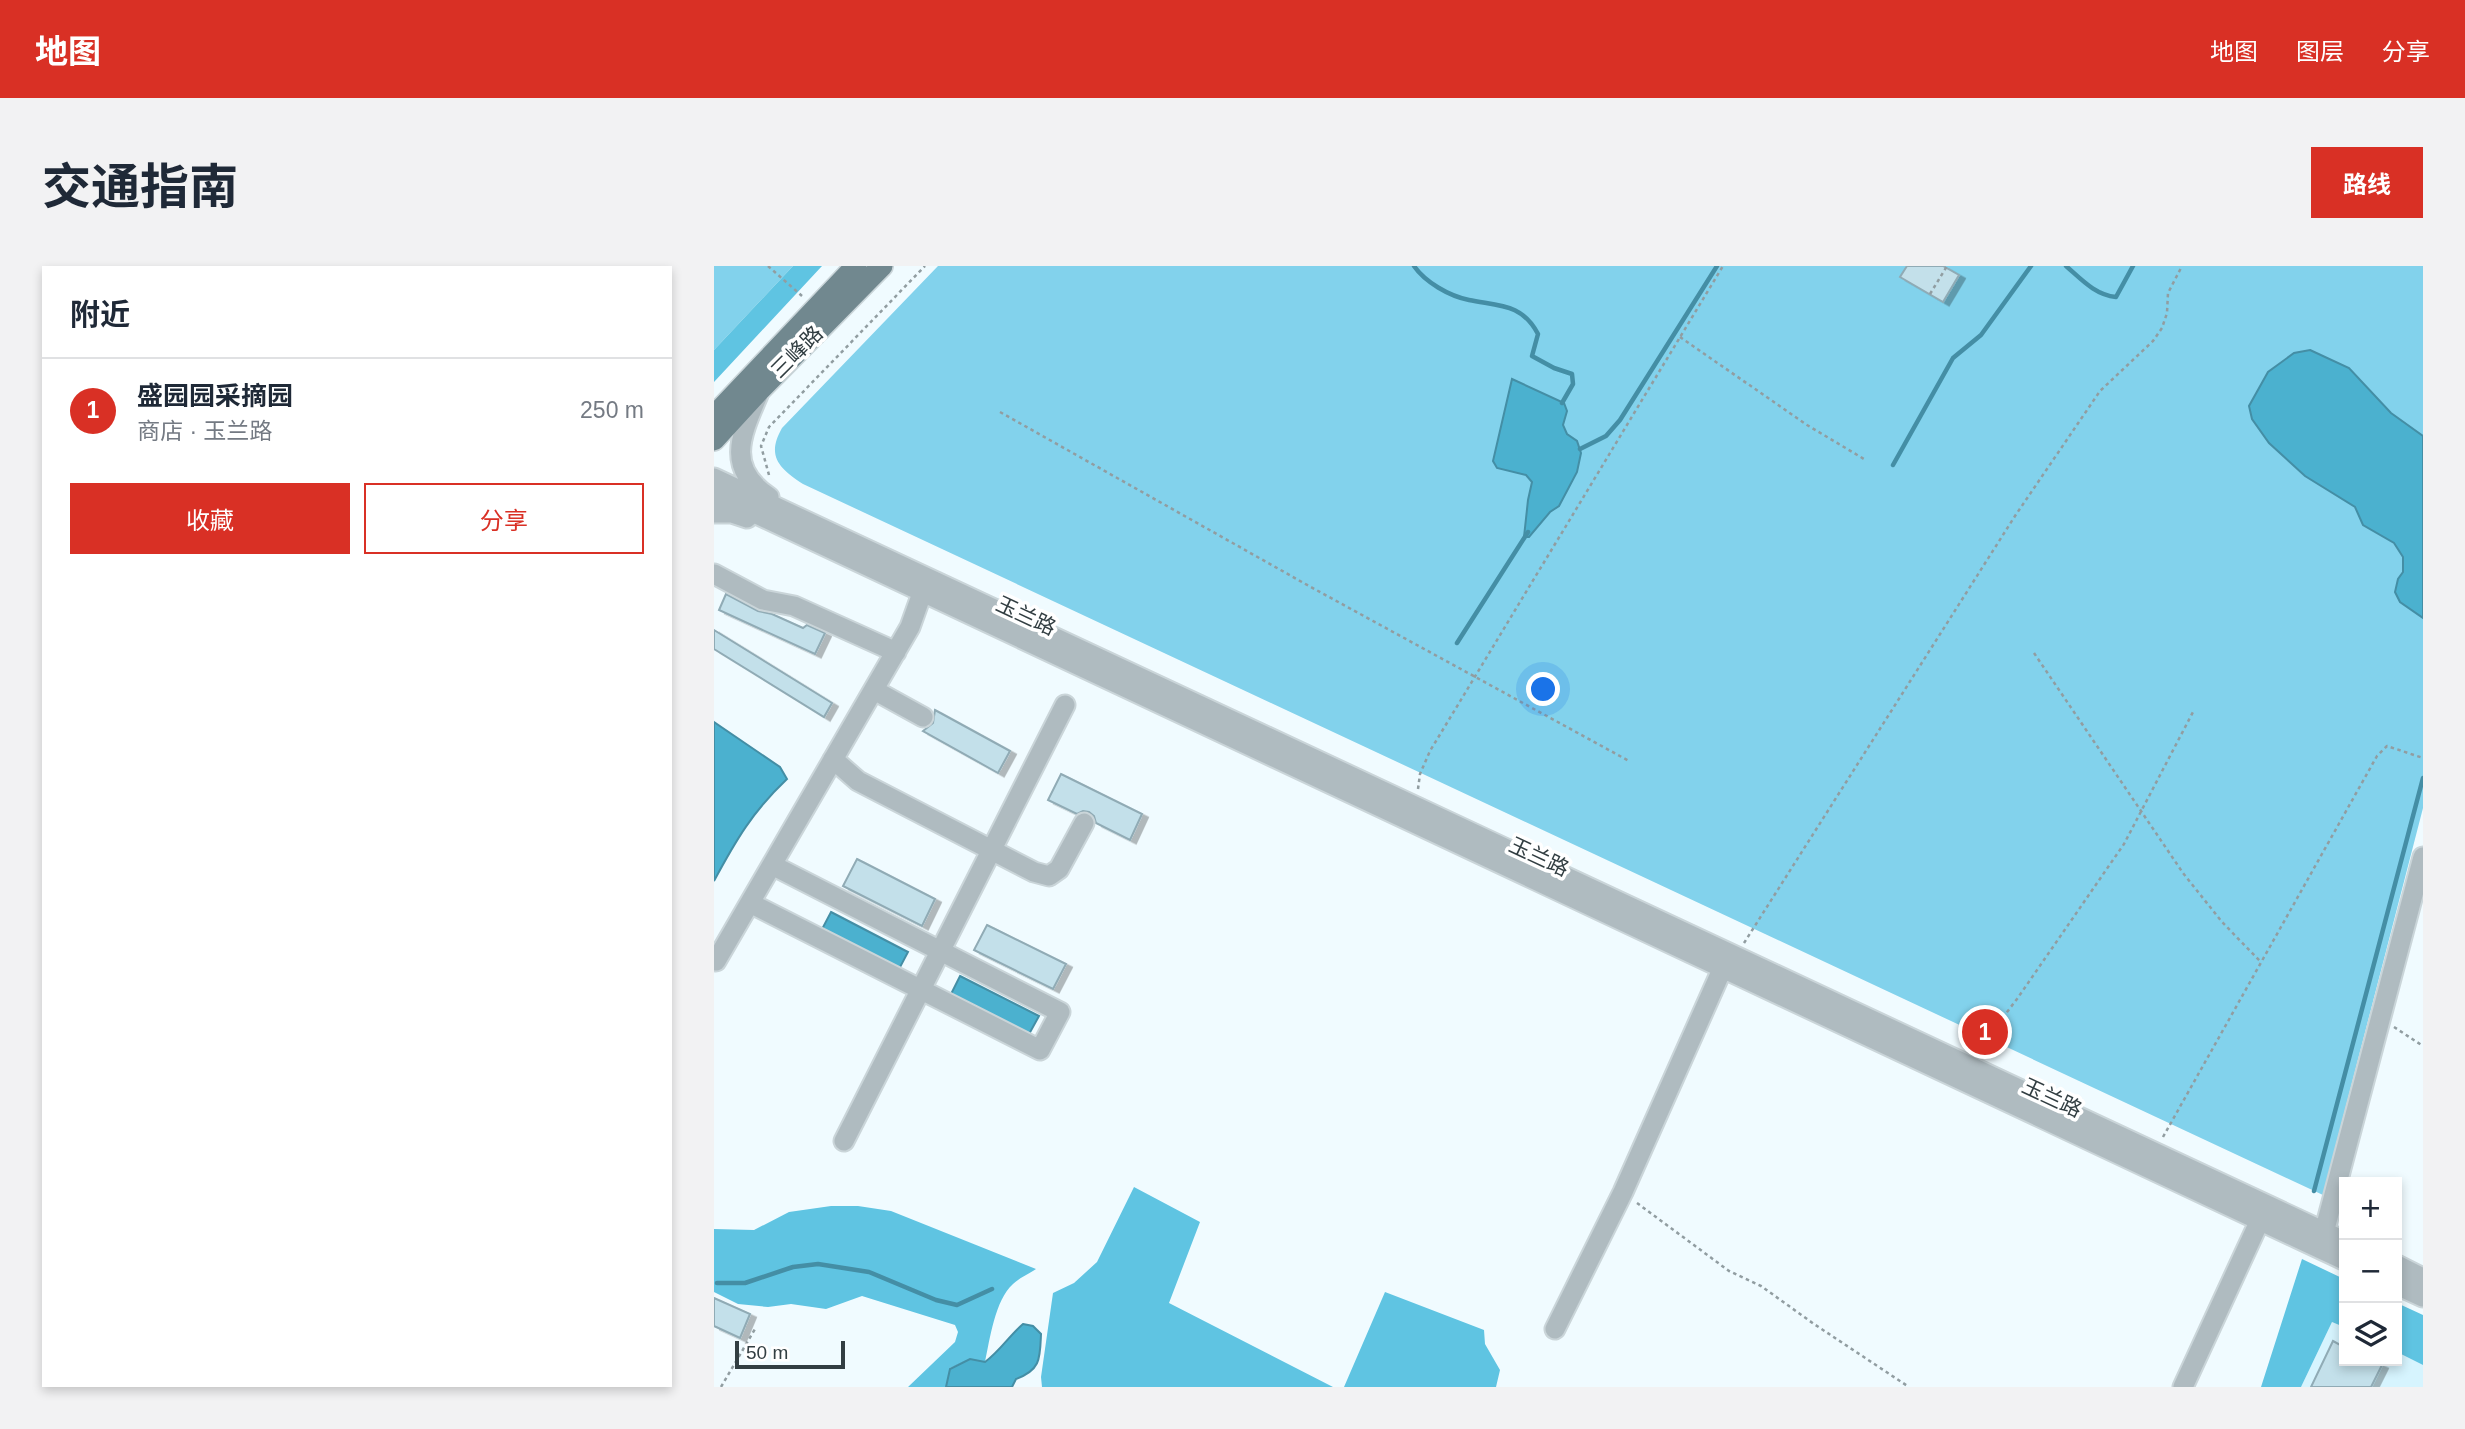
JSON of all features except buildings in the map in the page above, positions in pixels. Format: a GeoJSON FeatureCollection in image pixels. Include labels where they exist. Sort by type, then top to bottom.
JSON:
{"type":"FeatureCollection","features":[{"type":"Feature","properties":{"kind":"main road","name":"三峰路"},"geometry":{"type":"LineString","coordinates":[[714,440],[753,386],[856,266]]}},
{"type":"Feature","properties":{"kind":"main road","name":"三峰路"},"geometry":{"type":"LineString","coordinates":[[714,416],[753,386],[882,266]]}},
{"type":"Feature","properties":{"kind":"street"},"geometry":{"type":"LineString","coordinates":[[714,404],[753,386]]}},
{"type":"Feature","properties":{"kind":"street"},"geometry":{"type":"LineString","coordinates":[[753,386],[740,458],[745,474],[758,490],[798,526]]}},
{"type":"Feature","properties":{"kind":"street","name":"玉兰路"},"geometry":{"type":"LineString","coordinates":[[714,478],[798,526]]}},
{"type":"Feature","properties":{"kind":"street","name":"玉兰路"},"geometry":{"type":"LineString","coordinates":[[714,494],[798,526],[1731,963],[2155,1152],[2322,1240],[2339,1255]]}},
{"type":"Feature","properties":{"kind":"street"},"geometry":{"type":"LineString","coordinates":[[714,513],[732,513],[798,526]]}},
{"type":"Feature","properties":{"kind":"street"},"geometry":{"type":"LineString","coordinates":[[715,577],[763,600],[794,606],[896,652]]}},
{"type":"Feature","properties":{"kind":"street"},"geometry":{"type":"LineString","coordinates":[[716,961],[910,627],[925,585]]}},
{"type":"Feature","properties":{"kind":"street","name":"玉兰路"},"geometry":{"type":"LineString","coordinates":[[925,585],[1416,807],[2260,1220],[2322,1240],[2339,1241]]}},
{"type":"Feature","properties":{"kind":"street"},"geometry":{"type":"LineString","coordinates":[[874,690],[923,718]]}},
{"type":"Feature","properties":{"kind":"street"},"geometry":{"type":"LineString","coordinates":[[844,1141],[1065,705]]}},
{"type":"Feature","properties":{"kind":"street"},"geometry":{"type":"LineString","coordinates":[[833,759],[858,780],[1034,872],[1049,876],[1059,869],[1084,823]]}},
{"type":"Feature","properties":{"kind":"street"},"geometry":{"type":"LineString","coordinates":[[2322,1240],[2423,857]]}},
{"type":"Feature","properties":{"kind":"street"},"geometry":{"type":"LineString","coordinates":[[750,903],[1040,1050],[1060,1012],[772,865]]}},
{"type":"Feature","properties":{"kind":"street"},"geometry":{"type":"LineString","coordinates":[[1555,1329],[1623,1192],[1720,974],[1731,963]]}},
{"type":"Feature","properties":{"kind":"street"},"geometry":{"type":"LineString","coordinates":[[2183,1387],[2260,1220]]}},
{"type":"Feature","properties":{"kind":"street"},"geometry":{"type":"LineString","coordinates":[[2402,1268],[2423,1278]]}},
{"type":"Feature","properties":{"kind":"street"},"geometry":{"type":"LineString","coordinates":[[2402,1287],[2423,1297]]}},
{"type":"Feature","properties":{"kind":"path"},"geometry":{"type":"LineString","coordinates":[[768,266],[802,296]]}},
{"type":"Feature","properties":{"kind":"path"},"geometry":{"type":"LineString","coordinates":[[774,482],[769,476],[761,446],[769,428],[925,266]]}},
{"type":"Feature","properties":{"kind":"path"},"geometry":{"type":"LineString","coordinates":[[1416,807],[1420,774],[1430,751],[1723,266]]}},
{"type":"Feature","properties":{"kind":"path"},"geometry":{"type":"LineString","coordinates":[[1930,295],[1947,266]]}},
{"type":"Feature","properties":{"kind":"path"},"geometry":{"type":"LineString","coordinates":[[1731,963],[2015,516],[2100,391],[2153,341],[2162,328],[2167,313],[2168,293],[2182,266]]}},
{"type":"Feature","properties":{"kind":"path"},"geometry":{"type":"LineString","coordinates":[[1680,337],[1807,425],[1864,458]]}},
{"type":"Feature","properties":{"kind":"path"},"geometry":{"type":"LineString","coordinates":[[1000,412],[1629,761]]}},
{"type":"Feature","properties":{"kind":"path"},"geometry":{"type":"LineString","coordinates":[[2034,653],[2198,893],[2261,962]]}},
{"type":"Feature","properties":{"kind":"path"},"geometry":{"type":"LineString","coordinates":[[1973,1056],[2017,999],[2109,866],[2142,813],[2193,712]]}},
{"type":"Feature","properties":{"kind":"path"},"geometry":{"type":"LineString","coordinates":[[2155,1152],[2377,755],[2387,746],[2423,758]]}},
{"type":"Feature","properties":{"kind":"path"},"geometry":{"type":"LineString","coordinates":[[2381,1018],[2423,1046]]}},
{"type":"Feature","properties":{"kind":"path"},"geometry":{"type":"LineString","coordinates":[[1623,1192],[1729,1271],[1760,1286],[1909,1387]]}},
{"type":"Feature","properties":{"kind":"path"},"geometry":{"type":"LineString","coordinates":[[721,1387],[755,1329]]}},
{"type":"Feature","properties":{"kind":"shaded area"},"geometry":{"type":"Polygon","coordinates":[[[714,266],[793,266],[714,350],[714,266]]]}},
{"type":"Feature","properties":{"kind":"shaded area"},"geometry":{"type":"Polygon","coordinates":[[[793,266],[822,266],[714,382],[714,350],[793,266]]]}},
{"type":"Feature","properties":{"kind":"shaded area"},"geometry":{"type":"Polygon","coordinates":[[[938,266],[2423,266],[2423,808],[2323,1195],[803,484],[782,467],[775,454],[777,438],[782,428],[938,266]]]}},
{"type":"Feature","properties":{"kind":"shaded area"},"geometry":{"type":"Polygon","coordinates":[[[2310,350],[2349,368],[2391,413],[2423,436],[2423,618],[2400,602],[2395,592],[2403,572],[2403,557],[2394,543],[2363,525],[2355,507],[2305,476],[2269,443],[2252,419],[2249,406],[2268,372],[2294,353],[2310,350]]]}},
{"type":"Feature","properties":{"kind":"shaded area"},"geometry":{"type":"Polygon","coordinates":[[[1512,379],[1564,403],[1567,411],[1563,425],[1567,434],[1577,441],[1581,453],[1577,472],[1559,506],[1550,512],[1529,537],[1524,537],[1532,482],[1526,475],[1497,468],[1493,461],[1512,379]]]}},
{"type":"Feature","properties":{"kind":"shaded area"},"geometry":{"type":"Polygon","coordinates":[[[714,722],[780,767],[787,779],[746,827],[714,881],[714,722]]]}},
{"type":"Feature","properties":{"kind":"shaded area"},"geometry":{"type":"Polygon","coordinates":[[[831,912],[908,952],[898,971],[821,931],[831,912]]]}},
{"type":"Feature","properties":{"kind":"shaded area"},"geometry":{"type":"Polygon","coordinates":[[[960,976],[1039,1016],[1028,1036],[950,996],[960,976]]]}},
{"type":"Feature","properties":{"kind":"shaded area"},"geometry":{"type":"Polygon","coordinates":[[[1134,1187],[1200,1222],[1169,1303],[1333,1387],[1042,1387],[1041,1377],[1053,1293],[1074,1283],[1097,1262],[1134,1187]]]}},
{"type":"Feature","properties":{"kind":"shaded area"},"geometry":{"type":"Polygon","coordinates":[[[831,1206],[858,1206],[891,1211],[1036,1269],[1013,1284],[1002,1300],[994,1320],[985,1362],[970,1359],[950,1368],[946,1387],[908,1387],[955,1342],[958,1332],[955,1325],[862,1296],[826,1309],[791,1304],[768,1307],[738,1304],[714,1292],[714,1229],[754,1230],[789,1212],[831,1206]]]}},
{"type":"Feature","properties":{"kind":"shaded area"},"geometry":{"type":"Polygon","coordinates":[[[2302,1259],[2339,1277],[2339,1325],[2332,1322],[2301,1387],[2261,1387],[2302,1259]]]}},
{"type":"Feature","properties":{"kind":"shaded area"},"geometry":{"type":"Polygon","coordinates":[[[1385,1292],[1484,1330],[1485,1344],[1500,1370],[1496,1387],[1344,1387],[1385,1292]]]}},
{"type":"Feature","properties":{"kind":"shaded area"},"geometry":{"type":"Polygon","coordinates":[[[2402,1305],[2423,1315],[2423,1365],[2402,1354],[2402,1305]]]}},
{"type":"Feature","properties":{"kind":"shaded area"},"geometry":{"type":"Polygon","coordinates":[[[2332,1322],[2339,1325],[2339,1366],[2402,1366],[2402,1354],[2423,1365],[2423,1387],[2301,1387],[2332,1322]]]}},
{"type":"Feature","properties":{"kind":"shaded area"},"geometry":{"type":"Polygon","coordinates":[[[1023,1324],[1033,1326],[1041,1334],[1038,1362],[1030,1372],[1016,1379],[1012,1387],[946,1387],[950,1369],[970,1359],[985,1362],[1023,1324]]]}},
{"type":"Feature","properties":{"kind":"waterway"},"geometry":{"type":"LineString","coordinates":[[1414,266],[1424,278],[1446,292],[1469,300],[1499,305],[1525,316],[1538,334],[1532,356],[1572,374],[1573,384],[1562,403]]}},
{"type":"Feature","properties":{"kind":"waterway"},"geometry":{"type":"LineString","coordinates":[[1580,449],[1606,436],[1620,420],[1717,266]]}},
{"type":"Feature","properties":{"kind":"waterway"},"geometry":{"type":"LineString","coordinates":[[1893,465],[1953,358],[1981,335],[2031,266]]}},
{"type":"Feature","properties":{"kind":"waterway"},"geometry":{"type":"LineString","coordinates":[[2066,266],[2095,290],[2116,297],[2133,266]]}},
{"type":"Feature","properties":{"kind":"waterway"},"geometry":{"type":"LineString","coordinates":[[1457,643],[1528,532]]}},
{"type":"Feature","properties":{"kind":"waterway"},"geometry":{"type":"LineString","coordinates":[[2314,1191],[2423,778]]}},
{"type":"Feature","properties":{"kind":"waterway"},"geometry":{"type":"LineString","coordinates":[[717,1283],[745,1283],[793,1267],[818,1264],[869,1272],[936,1300],[957,1305],[992,1289]]}},
{"type":"Feature","properties":{"kind":"place","name":"盛园园采摘园"},"geometry":{"type":"Point","coordinates":[1985,1032]}}]}
